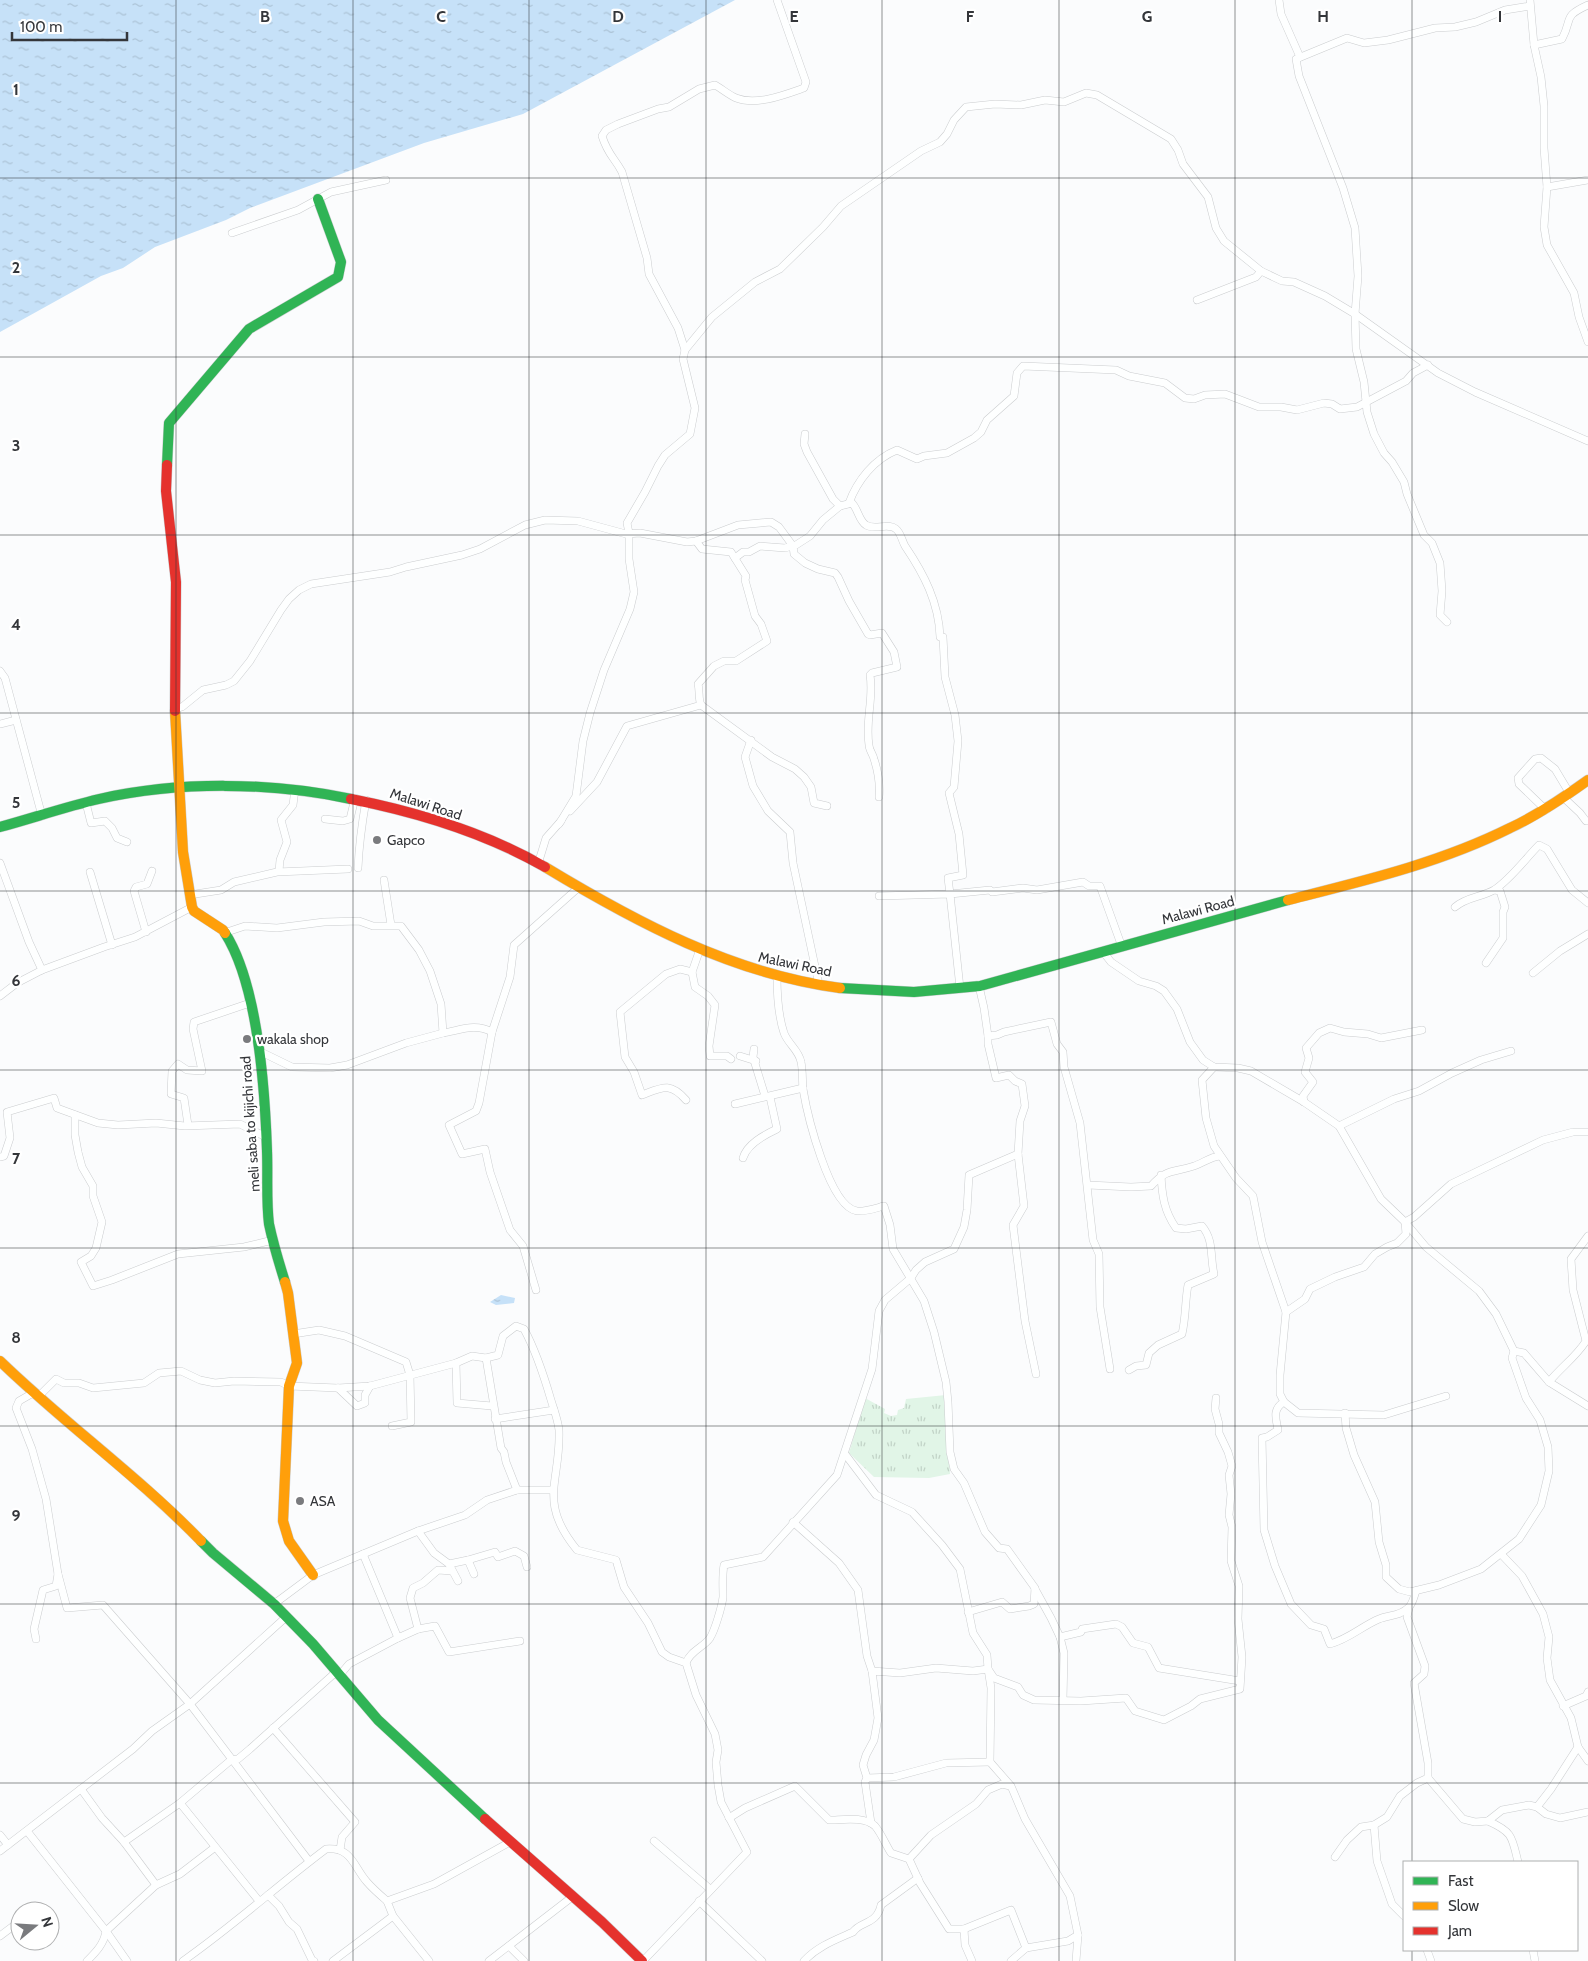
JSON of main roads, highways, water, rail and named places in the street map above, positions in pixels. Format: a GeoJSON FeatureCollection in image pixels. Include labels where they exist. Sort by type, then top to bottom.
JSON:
{"type":"FeatureCollection","features":[{"type":"Feature","properties":{"kind":"water"},"geometry":{"type":"Polygon","coordinates":[[[0,0],[735,0],[523,114],[424,143],[250,208],[226,220],[155,247],[123,268],[101,276],[0,332],[0,0]]]}},
{"type":"Feature","properties":{"kind":"water"},"geometry":{"type":"Polygon","coordinates":[[[501,1295],[515,1298],[514,1303],[496,1305],[490,1302],[501,1295]]]}},
{"type":"Feature","properties":{"kind":"place","name":"Gapco"},"geometry":{"type":"Point","coordinates":[377,840]}},
{"type":"Feature","properties":{"kind":"place","name":"wakala shop"},"geometry":{"type":"Point","coordinates":[247,1039]}},
{"type":"Feature","properties":{"kind":"place","name":"ASA"},"geometry":{"type":"Point","coordinates":[300,1501]}}]}
